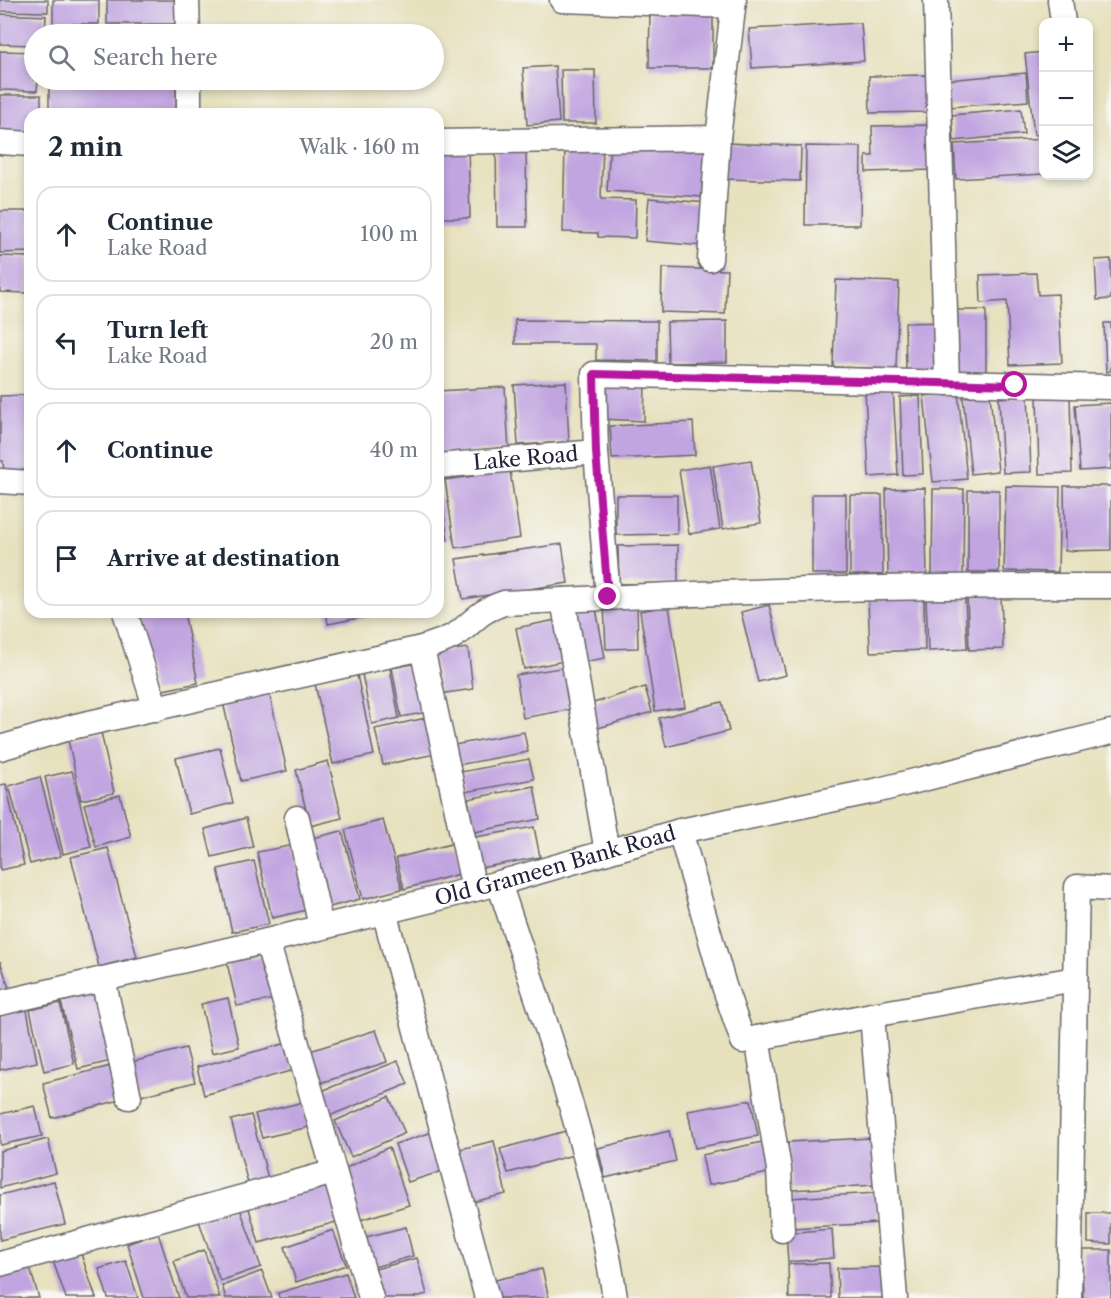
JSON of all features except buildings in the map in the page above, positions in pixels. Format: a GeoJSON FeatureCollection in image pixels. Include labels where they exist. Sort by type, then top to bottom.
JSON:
{"type":"FeatureCollection","features":[{"type":"Feature","properties":{"kind":"street"},"geometry":{"type":"LineString","coordinates":[[187,0],[188,24]]}},
{"type":"Feature","properties":{"kind":"street"},"geometry":{"type":"LineString","coordinates":[[562,0],[733,3],[718,138],[710,259]]}},
{"type":"Feature","properties":{"kind":"street"},"geometry":{"type":"LineString","coordinates":[[936,0],[947,383]]}},
{"type":"Feature","properties":{"kind":"street"},"geometry":{"type":"LineString","coordinates":[[1060,0],[1062,18]]}},
{"type":"Feature","properties":{"kind":"street"},"geometry":{"type":"LineString","coordinates":[[189,90],[189,108]]}},
{"type":"Feature","properties":{"kind":"street"},"geometry":{"type":"LineString","coordinates":[[444,142],[718,138]]}},
{"type":"Feature","properties":{"kind":"street"},"geometry":{"type":"LineString","coordinates":[[0,142],[24,144]]}},
{"type":"Feature","properties":{"kind":"street","name":"Lake Road"},"geometry":{"type":"LineString","coordinates":[[444,465],[596,452],[594,374],[1111,387]]}},
{"type":"Feature","properties":{"kind":"street"},"geometry":{"type":"LineString","coordinates":[[596,452],[608,597]]}},
{"type":"Feature","properties":{"kind":"street"},"geometry":{"type":"LineString","coordinates":[[0,481],[24,483]]}},
{"type":"Feature","properties":{"kind":"street"},"geometry":{"type":"LineString","coordinates":[[0,748],[76,726],[422,648],[446,640],[488,608],[504,603],[608,597],[984,585],[1111,586]]}},
{"type":"Feature","properties":{"kind":"street"},"geometry":{"type":"LineString","coordinates":[[563,600],[607,852]]}},
{"type":"Feature","properties":{"kind":"street"},"geometry":{"type":"LineString","coordinates":[[127,618],[156,709]]}},
{"type":"Feature","properties":{"kind":"street"},"geometry":{"type":"LineString","coordinates":[[422,648],[474,889]]}},
{"type":"Feature","properties":{"kind":"street","name":"Old Grameen Bank Road"},"geometry":{"type":"LineString","coordinates":[[0,1004],[499,883],[680,831],[879,790],[1111,732]]}},
{"type":"Feature","properties":{"kind":"street"},"geometry":{"type":"LineString","coordinates":[[297,818],[321,927]]}},
{"type":"Feature","properties":{"kind":"street"},"geometry":{"type":"LineString","coordinates":[[680,831],[724,986],[743,1041],[872,1015],[1075,979]]}},
{"type":"Feature","properties":{"kind":"street"},"geometry":{"type":"LineString","coordinates":[[499,883],[596,1192],[615,1298]]}},
{"type":"Feature","properties":{"kind":"street"},"geometry":{"type":"LineString","coordinates":[[1069,1298],[1077,888],[1111,889]]}},
{"type":"Feature","properties":{"kind":"street"},"geometry":{"type":"LineString","coordinates":[[384,911],[487,1298]]}},
{"type":"Feature","properties":{"kind":"street"},"geometry":{"type":"LineString","coordinates":[[267,941],[371,1298]]}},
{"type":"Feature","properties":{"kind":"street"},"geometry":{"type":"LineString","coordinates":[[103,979],[129,1097]]}},
{"type":"Feature","properties":{"kind":"street"},"geometry":{"type":"LineString","coordinates":[[872,1015],[895,1298]]}},
{"type":"Feature","properties":{"kind":"street"},"geometry":{"type":"LineString","coordinates":[[757,1038],[779,1169],[782,1230]]}},
{"type":"Feature","properties":{"kind":"street"},"geometry":{"type":"LineString","coordinates":[[0,1264],[334,1172]]}},
{"type":"Feature","properties":{"kind":"route"},"geometry":{"type":"LineString","coordinates":[[608,597],[596,452],[594,374],[1015,385]]}}]}
